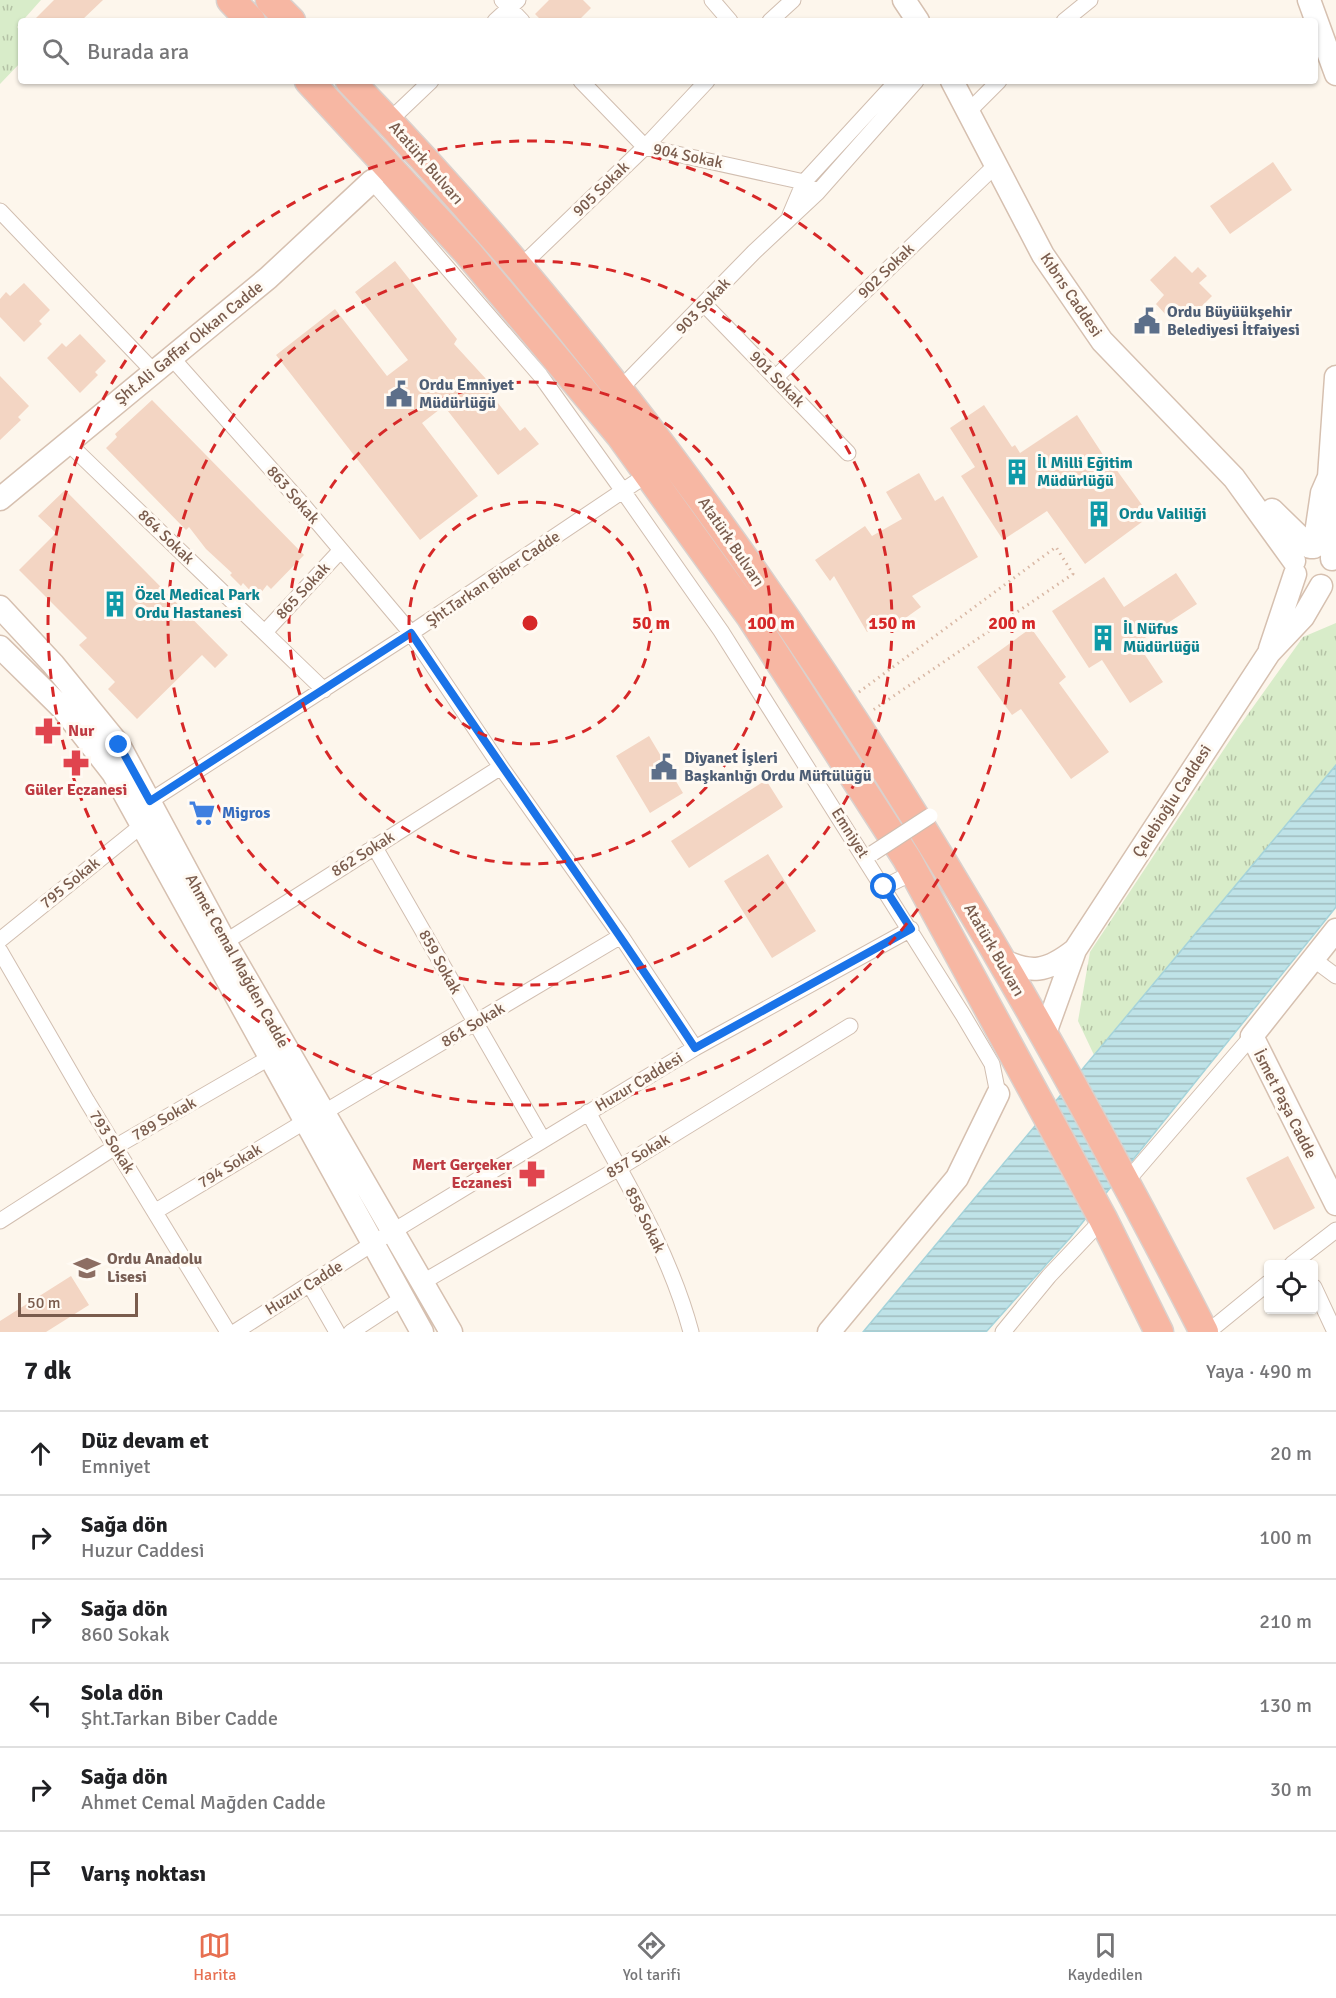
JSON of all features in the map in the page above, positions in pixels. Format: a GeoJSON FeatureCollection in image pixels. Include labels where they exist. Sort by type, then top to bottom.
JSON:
{"type":"FeatureCollection","features":[{"type":"Feature","properties":{"kind":"highway"},"geometry":{"type":"LineString","coordinates":[[231,0],[248,18]]}},
{"type":"Feature","properties":{"kind":"highway"},"geometry":{"type":"LineString","coordinates":[[270,0],[288,18]]}},
{"type":"Feature","properties":{"kind":"highway","name":"Atatürk Bulvarı"},"geometry":{"type":"LineString","coordinates":[[312,84],[468,253],[620,435],[751,616],[914,872],[1103,1219],[1159,1332]]}},
{"type":"Feature","properties":{"kind":"highway","name":"Atatürk Bulvarı"},"geometry":{"type":"LineString","coordinates":[[353,84],[389,121],[518,268],[619,390],[695,489],[848,714],[911,796],[998,958],[1130,1189],[1206,1332]]}},
{"type":"Feature","properties":{"kind":"main road"},"geometry":{"type":"LineString","coordinates":[[904,0],[916,18]]}},
{"type":"Feature","properties":{"kind":"main road"},"geometry":{"type":"LineString","coordinates":[[1309,0],[1316,18]]}},
{"type":"Feature","properties":{"kind":"main road"},"geometry":{"type":"LineString","coordinates":[[1318,25],[1336,74]]}},
{"type":"Feature","properties":{"kind":"main road","name":"Kıbrıs Caddesi"},"geometry":{"type":"LineString","coordinates":[[954,84],[1043,255],[1102,341],[1317,567]]}},
{"type":"Feature","properties":{"kind":"main road","name":"Şht.Ali Gaffar Okkan Cadde"},"geometry":{"type":"LineString","coordinates":[[0,500],[67,442],[268,278],[372,181]]}},
{"type":"Feature","properties":{"kind":"main road"},"geometry":{"type":"LineString","coordinates":[[1317,567],[1333,494],[1329,477],[1336,377]]}},
{"type":"Feature","properties":{"kind":"main road","name":"Çelebioğlu Caddesi"},"geometry":{"type":"LineString","coordinates":[[1075,950],[1269,653],[1303,617],[1317,567]]}},
{"type":"Feature","properties":{"kind":"main road","name":"Ahmet Cemal Mağden Cadde"},"geometry":{"type":"LineString","coordinates":[[0,607],[53,664],[119,745],[225,942],[314,1118],[372,1244],[422,1332]]}},
{"type":"Feature","properties":{"kind":"main road","name":"Ahmet Cemal Mağden Cadde"},"geometry":{"type":"LineString","coordinates":[[0,647],[63,709],[113,773],[269,1058],[314,1118],[393,1232],[451,1332]]}},
{"type":"Feature","properties":{"kind":"main road"},"geometry":{"type":"LineString","coordinates":[[1252,1036],[1336,930]]}},
{"type":"Feature","properties":{"kind":"main road"},"geometry":{"type":"LineString","coordinates":[[998,958],[1017,968],[1038,970],[1056,965],[1075,950]]}},
{"type":"Feature","properties":{"kind":"main road"},"geometry":{"type":"LineString","coordinates":[[1044,1036],[1075,950]]}},
{"type":"Feature","properties":{"kind":"main road","name":"İsmet Paşa Cadde"},"geometry":{"type":"LineString","coordinates":[[1252,1036],[1336,1203]]}},
{"type":"Feature","properties":{"kind":"main road"},"geometry":{"type":"LineString","coordinates":[[829,1332],[957,1178],[998,1094]]}},
{"type":"Feature","properties":{"kind":"street"},"geometry":{"type":"LineString","coordinates":[[712,0],[727,18]]}},
{"type":"Feature","properties":{"kind":"street"},"geometry":{"type":"LineString","coordinates":[[773,18],[793,0]]}},
{"type":"Feature","properties":{"kind":"street"},"geometry":{"type":"LineString","coordinates":[[1068,18],[1090,0]]}},
{"type":"Feature","properties":{"kind":"street"},"geometry":{"type":"LineString","coordinates":[[497,18],[509,3],[520,18]]}},
{"type":"Feature","properties":{"kind":"street"},"geometry":{"type":"LineString","coordinates":[[389,121],[428,84]]}},
{"type":"Feature","properties":{"kind":"street","name":"904 Sokak"},"geometry":{"type":"LineString","coordinates":[[584,84],[645,147],[804,182],[817,193]]}},
{"type":"Feature","properties":{"kind":"street","name":"905 Sokak"},"geometry":{"type":"LineString","coordinates":[[518,268],[645,147],[705,84]]}},
{"type":"Feature","properties":{"kind":"street","name":"903 Sokak"},"geometry":{"type":"LineString","coordinates":[[788,220],[804,182],[894,84]]}},
{"type":"Feature","properties":{"kind":"street","name":"903 Sokak"},"geometry":{"type":"LineString","coordinates":[[619,390],[817,193],[913,84]]}},
{"type":"Feature","properties":{"kind":"street"},"geometry":{"type":"LineString","coordinates":[[968,112],[996,84]]}},
{"type":"Feature","properties":{"kind":"street","name":"902 Sokak"},"geometry":{"type":"LineString","coordinates":[[776,377],[996,165]]}},
{"type":"Feature","properties":{"kind":"street","name":"Emniyet"},"geometry":{"type":"LineString","coordinates":[[372,181],[540,375],[721,631],[911,929],[992,1064],[998,1094]]}},
{"type":"Feature","properties":{"kind":"street","name":"863 Sokak"},"geometry":{"type":"LineString","coordinates":[[0,211],[163,365],[341,550],[411,633],[501,767],[621,936],[695,1048]]}},
{"type":"Feature","properties":{"kind":"street","name":"901 Sokak"},"geometry":{"type":"LineString","coordinates":[[705,305],[848,453]]}},
{"type":"Feature","properties":{"kind":"street","name":"864 Sokak"},"geometry":{"type":"LineString","coordinates":[[67,442],[324,690]]}},
{"type":"Feature","properties":{"kind":"street","name":"Şht.Tarkan Biber Cadde"},"geometry":{"type":"LineString","coordinates":[[150,801],[411,633],[648,474]]}},
{"type":"Feature","properties":{"kind":"street","name":"865 Sokak"},"geometry":{"type":"LineString","coordinates":[[265,632],[341,550]]}},
{"type":"Feature","properties":{"kind":"street","name":"862 Sokak"},"geometry":{"type":"LineString","coordinates":[[225,942],[501,767]]}},
{"type":"Feature","properties":{"kind":"street"},"geometry":{"type":"LineString","coordinates":[[873,853],[930,816]]}},
{"type":"Feature","properties":{"kind":"street","name":"795 Sokak"},"geometry":{"type":"LineString","coordinates":[[0,940],[141,826]]}},
{"type":"Feature","properties":{"kind":"street","name":"859 Sokak"},"geometry":{"type":"LineString","coordinates":[[374,846],[543,1140]]}},
{"type":"Feature","properties":{"kind":"street"},"geometry":{"type":"LineString","coordinates":[[884,887],[914,872]]}},
{"type":"Feature","properties":{"kind":"street","name":"Huzur Caddesi"},"geometry":{"type":"LineString","coordinates":[[372,1244],[695,1048],[911,929]]}},
{"type":"Feature","properties":{"kind":"street","name":"861 Sokak"},"geometry":{"type":"LineString","coordinates":[[314,1118],[621,936]]}},
{"type":"Feature","properties":{"kind":"street","name":"793 Sokak"},"geometry":{"type":"LineString","coordinates":[[0,951],[228,1332]]}},
{"type":"Feature","properties":{"kind":"street"},"geometry":{"type":"LineString","coordinates":[[1313,959],[1336,976]]}},
{"type":"Feature","properties":{"kind":"street","name":"857 Sokak"},"geometry":{"type":"LineString","coordinates":[[423,1282],[619,1168],[850,1026]]}},
{"type":"Feature","properties":{"kind":"street"},"geometry":{"type":"LineString","coordinates":[[1130,1189],[1252,1036]]}},
{"type":"Feature","properties":{"kind":"street","name":"789 Sokak"},"geometry":{"type":"LineString","coordinates":[[0,1221],[115,1146],[269,1058]]}},
{"type":"Feature","properties":{"kind":"street","name":"858 Sokak"},"geometry":{"type":"LineString","coordinates":[[588,1112],[645,1215],[683,1303],[691,1332]]}},
{"type":"Feature","properties":{"kind":"street","name":"794 Sokak"},"geometry":{"type":"LineString","coordinates":[[156,1211],[314,1118]]}},
{"type":"Feature","properties":{"kind":"street"},"geometry":{"type":"LineString","coordinates":[[1002,1332],[1048,1276],[1103,1219]]}},
{"type":"Feature","properties":{"kind":"street"},"geometry":{"type":"LineString","coordinates":[[1300,1260],[1336,1230]]}},
{"type":"Feature","properties":{"kind":"street","name":"Huzur Cadde"},"geometry":{"type":"LineString","coordinates":[[235,1332],[372,1244]]}},
{"type":"Feature","properties":{"kind":"street"},"geometry":{"type":"LineString","coordinates":[[310,1285],[337,1332]]}},
{"type":"Feature","properties":{"kind":"street"},"geometry":{"type":"LineString","coordinates":[[1206,1332],[1264,1287]]}},
{"type":"Feature","properties":{"kind":"street"},"geometry":{"type":"LineString","coordinates":[[1318,1296],[1335,1332]]}},
{"type":"Feature","properties":{"kind":"street"},"geometry":{"type":"LineString","coordinates":[[351,1332],[403,1299]]}},
{"type":"Feature","properties":{"kind":"path"},"geometry":{"type":"LineString","coordinates":[[1056,547],[1073,574],[848,714],[1056,547]]}},
{"type":"Feature","properties":{"kind":"green space"},"geometry":{"type":"Polygon","coordinates":[[[0,0],[41,0],[25,18],[18,18],[18,65],[0,84],[0,0]]]}},
{"type":"Feature","properties":{"kind":"green space"},"geometry":{"type":"Polygon","coordinates":[[[1336,623],[1336,765],[1094,1055],[1078,1021],[1090,952],[1238,728],[1303,637],[1336,623]]]}},
{"type":"Feature","properties":{"kind":"water"},"geometry":{"type":"Polygon","coordinates":[[[1336,765],[1336,907],[1070,1238],[986,1332],[863,1332],[1336,765]]]}},
{"type":"Feature","properties":{"kind":"building"},"geometry":{"type":"Polygon","coordinates":[[[54,0],[103,0],[84,18],[36,18],[54,0]]]}},
{"type":"Feature","properties":{"kind":"building"},"geometry":{"type":"Polygon","coordinates":[[[549,0],[583,0],[591,8],[581,18],[539,18],[535,14],[549,0]]]}},
{"type":"Feature","properties":{"kind":"building"},"geometry":{"type":"Polygon","coordinates":[[[1273,162],[1292,190],[1230,234],[1210,206],[1273,162]]]}},
{"type":"Feature","properties":{"kind":"building"},"geometry":{"type":"Polygon","coordinates":[[[1175,256],[1192,273],[1198,267],[1207,276],[1199,283],[1212,296],[1188,320],[1176,308],[1167,316],[1156,304],[1164,295],[1150,280],[1175,256]]]}},
{"type":"Feature","properties":{"kind":"building","name":"Ordu Emniyet Müdürlüğü"},"geometry":{"type":"Polygon","coordinates":[[[395,261],[457,339],[454,344],[487,380],[482,383],[520,431],[525,427],[539,444],[498,475],[444,406],[422,423],[478,496],[420,540],[276,355],[335,309],[387,376],[408,360],[355,292],[395,261]]]}},
{"type":"Feature","properties":{"kind":"building"},"geometry":{"type":"Polygon","coordinates":[[[24,283],[50,310],[39,321],[42,324],[24,342],[0,317],[0,299],[6,292],[10,296],[24,283]]]}},
{"type":"Feature","properties":{"kind":"building"},"geometry":{"type":"Polygon","coordinates":[[[80,334],[106,361],[95,372],[98,375],[80,393],[47,358],[62,343],[66,347],[80,334]]]}},
{"type":"Feature","properties":{"kind":"building"},"geometry":{"type":"Polygon","coordinates":[[[0,376],[29,406],[18,417],[21,420],[0,440],[0,376]]]}},
{"type":"Feature","properties":{"kind":"building"},"geometry":{"type":"Polygon","coordinates":[[[152,400],[304,555],[271,589],[267,585],[257,598],[243,583],[241,586],[230,575],[232,573],[206,549],[189,527],[186,530],[106,448],[117,437],[115,434],[152,400]]]}},
{"type":"Feature","properties":{"kind":"building"},"geometry":{"type":"Polygon","coordinates":[[[984,405],[1012,447],[1015,445],[1020,453],[1077,415],[1111,467],[1113,465],[1150,516],[1085,564],[1047,511],[1003,540],[961,476],[975,467],[950,428],[984,405]]]}},
{"type":"Feature","properties":{"kind":"building"},"geometry":{"type":"Polygon","coordinates":[[[919,473],[935,501],[943,496],[978,557],[912,596],[921,607],[897,624],[890,618],[867,632],[834,576],[830,581],[815,560],[865,526],[872,536],[902,519],[886,492],[919,473]]]}},
{"type":"Feature","properties":{"kind":"building","name":"Özel Medical Park Ordu Hastanesi"},"geometry":{"type":"Polygon","coordinates":[[[65,490],[228,655],[215,668],[202,655],[137,719],[108,689],[115,682],[79,645],[87,638],[19,570],[56,533],[38,516],[65,490]]]}},
{"type":"Feature","properties":{"kind":"building","name":"İl Nüfus Müdürlüğü"},"geometry":{"type":"Polygon","coordinates":[[[1176,573],[1197,604],[1137,643],[1163,682],[1130,703],[1102,660],[1089,668],[1052,611],[1104,577],[1124,607],[1176,573]]]}},
{"type":"Feature","properties":{"kind":"building"},"geometry":{"type":"Polygon","coordinates":[[[1031,628],[1066,677],[1059,683],[1109,752],[1071,779],[1021,709],[1012,715],[977,667],[1031,628]]]}},
{"type":"Feature","properties":{"kind":"building"},"geometry":{"type":"Polygon","coordinates":[[[649,736],[683,793],[650,813],[616,756],[649,736]]]}},
{"type":"Feature","properties":{"kind":"building"},"geometry":{"type":"Polygon","coordinates":[[[766,780],[783,807],[689,868],[671,841],[766,780]]]}},
{"type":"Feature","properties":{"kind":"building"},"geometry":{"type":"Polygon","coordinates":[[[768,854],[816,931],[772,958],[724,881],[768,854]]]}},
{"type":"Feature","properties":{"kind":"building"},"geometry":{"type":"Polygon","coordinates":[[[1288,1156],[1315,1208],[1274,1230],[1246,1178],[1288,1156]]]}},
{"type":"Feature","properties":{"kind":"building"},"geometry":{"type":"Polygon","coordinates":[[[71,1276],[89,1305],[46,1332],[0,1332],[0,1321],[71,1276]]]}},
{"type":"Feature","properties":{"kind":"place","name":"Ordu Büyüükşehir Belediyesi İtfaiyesi"},"geometry":{"type":"Point","coordinates":[1147,321]}},
{"type":"Feature","properties":{"kind":"place","name":"Ordu Emniyet Müdürlüğü"},"geometry":{"type":"Point","coordinates":[399,394]}},
{"type":"Feature","properties":{"kind":"place","name":"İl Milli Eğitim Müdürlüğü"},"geometry":{"type":"Point","coordinates":[1017,472]}},
{"type":"Feature","properties":{"kind":"place","name":"Ordu Valiliği"},"geometry":{"type":"Point","coordinates":[1099,514]}},
{"type":"Feature","properties":{"kind":"place","name":"Özel Medical Park Ordu Hastanesi"},"geometry":{"type":"Point","coordinates":[115,604]}},
{"type":"Feature","properties":{"kind":"place","name":"İl Nüfus Müdürlüğü"},"geometry":{"type":"Point","coordinates":[1103,638]}},
{"type":"Feature","properties":{"kind":"place","name":"Nur"},"geometry":{"type":"Point","coordinates":[48,731]}},
{"type":"Feature","properties":{"kind":"place","name":"Güler Eczanesi"},"geometry":{"type":"Point","coordinates":[76,763]}},
{"type":"Feature","properties":{"kind":"place","name":"Diyanet İşleri Başkanlığı Ordu Müftülüğü"},"geometry":{"type":"Point","coordinates":[664,767]}},
{"type":"Feature","properties":{"kind":"place","name":"Migros"},"geometry":{"type":"Point","coordinates":[202,813]}},
{"type":"Feature","properties":{"kind":"place","name":"Mert Gerçeker Eczanesi"},"geometry":{"type":"Point","coordinates":[532,1174]}},
{"type":"Feature","properties":{"kind":"place","name":"Ordu Anadolu Lisesi"},"geometry":{"type":"Point","coordinates":[87,1268]}},
{"type":"Feature","properties":{"kind":"route"},"geometry":{"type":"LineString","coordinates":[[119,745],[150,801],[411,633],[501,767],[621,936],[695,1048],[911,929],[884,887]]}}]}
